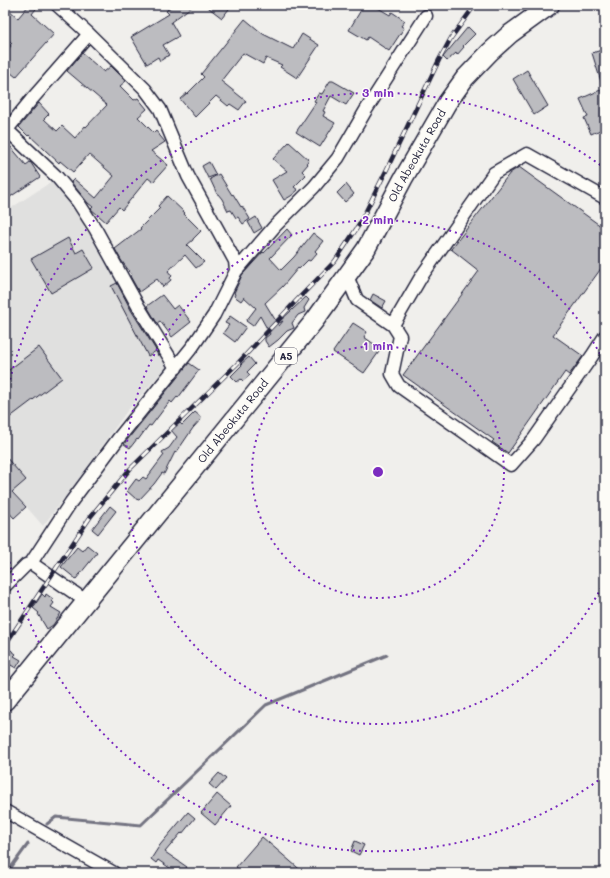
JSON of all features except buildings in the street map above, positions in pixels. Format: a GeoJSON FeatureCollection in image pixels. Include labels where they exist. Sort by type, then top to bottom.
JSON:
{"type":"FeatureCollection","features":[{"type":"Feature","properties":{"kind":"highway","name":"Old Abeokuta Road"},"geometry":{"type":"LineString","coordinates":[[5,701],[315,320],[366,250],[407,172],[447,104],[465,78],[510,34],[550,5]]}},
{"type":"Feature","properties":{"kind":"street"},"geometry":{"type":"LineString","coordinates":[[57,5],[145,89],[160,109],[188,176],[235,261],[236,271]]}},
{"type":"Feature","properties":{"kind":"street"},"geometry":{"type":"LineString","coordinates":[[5,586],[26,565],[31,563],[71,502],[118,438],[193,346],[214,315],[236,271],[275,226],[314,187],[338,158],[366,110],[426,16]]}},
{"type":"Feature","properties":{"kind":"street"},"geometry":{"type":"LineString","coordinates":[[89,34],[6,130],[57,177],[78,202],[96,230],[134,299],[176,368]]}},
{"type":"Feature","properties":{"kind":"street"},"geometry":{"type":"LineString","coordinates":[[393,325],[421,277],[494,173],[527,154],[605,198]]}},
{"type":"Feature","properties":{"kind":"street"},"geometry":{"type":"LineString","coordinates":[[347,276],[357,300],[393,325],[400,336],[392,374],[399,386],[511,465],[534,438],[605,336]]}},
{"type":"Feature","properties":{"kind":"street"},"geometry":{"type":"LineString","coordinates":[[31,563],[86,601]]}},
{"type":"Feature","properties":{"kind":"street"},"geometry":{"type":"LineString","coordinates":[[5,811],[111,872]]}},
{"type":"Feature","properties":{"kind":"shaded area"},"geometry":{"type":"Polygon","coordinates":[[[57,178],[75,201],[170,363],[127,411],[43,526],[5,482],[5,212],[57,178]]]}},
{"type":"Feature","properties":{"kind":"waterway"},"geometry":{"type":"LineString","coordinates":[[47,824],[56,817],[141,825],[266,705],[387,655]]}},
{"type":"Feature","properties":{"kind":"waterway"},"geometry":{"type":"LineString","coordinates":[[7,873],[28,844]]}},
{"type":"Feature","properties":{"kind":"railway"},"geometry":{"type":"LineString","coordinates":[[5,645],[91,516],[130,469],[239,362],[335,261],[359,225],[451,38],[475,5]]}}]}
